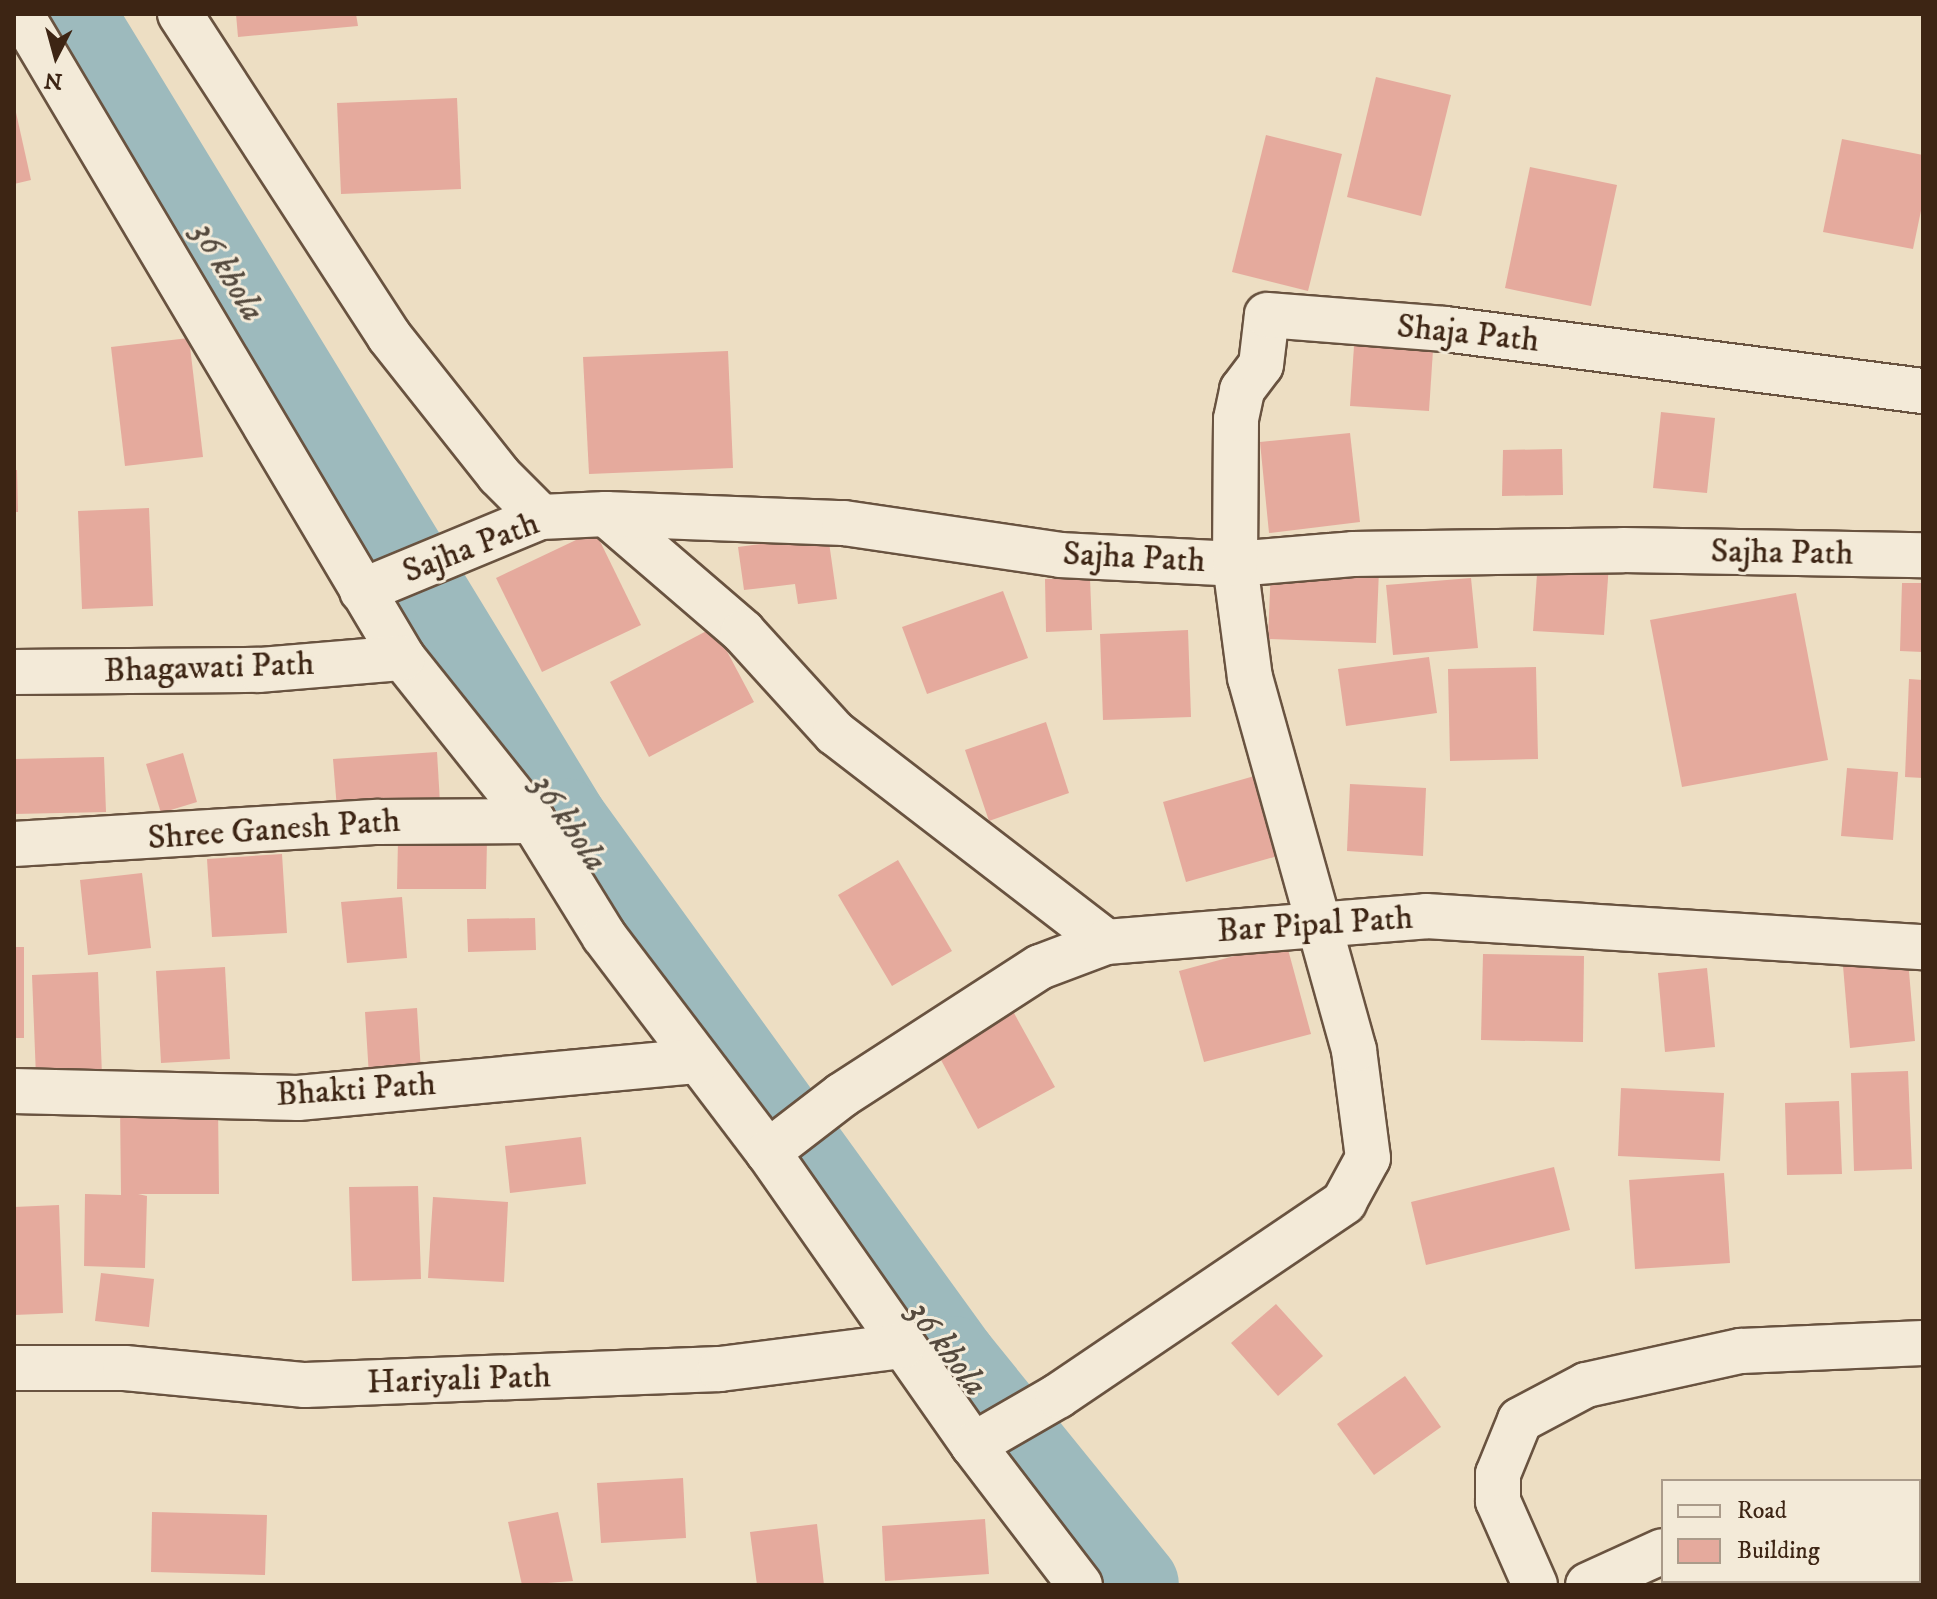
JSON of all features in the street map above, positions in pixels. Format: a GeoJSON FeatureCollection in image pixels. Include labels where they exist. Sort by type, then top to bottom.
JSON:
{"type":"FeatureCollection","features":[{"type":"Feature","properties":{"kind":"street"},"geometry":{"type":"LineString","coordinates":[[180,14],[389,336],[499,475],[541,517]]}},
{"type":"Feature","properties":{"kind":"street"},"geometry":{"type":"LineString","coordinates":[[24,37],[376,586],[403,658],[533,821],[604,936],[698,1061],[775,1147],[903,1346],[985,1438],[1080,1585]]}},
{"type":"Feature","properties":{"kind":"street","name":"Shaja Path"},"geometry":{"type":"LineString","coordinates":[[1235,564],[1236,419],[1242,390],[1261,365],[1267,315],[1445,329],[1923,391]]}},
{"type":"Feature","properties":{"kind":"street"},"geometry":{"type":"LineString","coordinates":[[606,514],[743,632],[835,733],[1106,942]]}},
{"type":"Feature","properties":{"kind":"street","name":"Sajha Path"},"geometry":{"type":"LineString","coordinates":[[376,586],[541,517],[606,514],[844,523],[1060,555],[1235,564],[1353,554],[1576,551],[1923,555]]}},
{"type":"Feature","properties":{"kind":"street"},"geometry":{"type":"LineString","coordinates":[[985,1438],[1058,1396],[1344,1202],[1368,1158],[1354,1050],[1322,924],[1250,678],[1235,564]]}},
{"type":"Feature","properties":{"kind":"street","name":"Bhagawati Path"},"geometry":{"type":"LineString","coordinates":[[14,672],[259,670],[403,658]]}},
{"type":"Feature","properties":{"kind":"street","name":"Shree Ganesh Path"},"geometry":{"type":"LineString","coordinates":[[14,844],[378,822],[533,821]]}},
{"type":"Feature","properties":{"kind":"street","name":"Bar Pipal Path"},"geometry":{"type":"LineString","coordinates":[[775,1147],[842,1095],[1040,967],[1106,942],[1426,916],[1923,947]]}},
{"type":"Feature","properties":{"kind":"street","name":"Bhakti Path"},"geometry":{"type":"LineString","coordinates":[[14,1091],[298,1098],[698,1061]]}},
{"type":"Feature","properties":{"kind":"street"},"geometry":{"type":"LineString","coordinates":[[1535,1585],[1498,1501],[1498,1474],[1520,1420],[1586,1385],[1741,1351],[1923,1343]]}},
{"type":"Feature","properties":{"kind":"street","name":"Hariyali Path"},"geometry":{"type":"LineString","coordinates":[[14,1368],[125,1368],[305,1385],[720,1369],[903,1346]]}},
{"type":"Feature","properties":{"kind":"street"},"geometry":{"type":"LineString","coordinates":[[1588,1585],[1661,1552]]}},
{"type":"Feature","properties":{"kind":"building"},"geometry":{"type":"Polygon","coordinates":[[[236,14],[356,14],[358,26],[238,37],[236,14]]]}},
{"type":"Feature","properties":{"kind":"building"},"geometry":{"type":"Polygon","coordinates":[[[1376,77],[1451,95],[1421,216],[1347,197],[1376,77]]]}},
{"type":"Feature","properties":{"kind":"building"},"geometry":{"type":"Polygon","coordinates":[[[457,98],[461,189],[341,194],[337,103],[457,98]]]}},
{"type":"Feature","properties":{"kind":"building"},"geometry":{"type":"Polygon","coordinates":[[[14,109],[31,180],[14,184],[14,109]]]}},
{"type":"Feature","properties":{"kind":"building"},"geometry":{"type":"Polygon","coordinates":[[[1266,135],[1342,154],[1308,291],[1232,272],[1266,135]]]}},
{"type":"Feature","properties":{"kind":"building"},"geometry":{"type":"Polygon","coordinates":[[[1842,139],[1923,155],[1923,201],[1913,249],[1823,232],[1842,139]]]}},
{"type":"Feature","properties":{"kind":"building"},"geometry":{"type":"Polygon","coordinates":[[[1530,167],[1617,185],[1591,306],[1505,288],[1530,167]]]}},
{"type":"Feature","properties":{"kind":"building"},"geometry":{"type":"Polygon","coordinates":[[[189,338],[203,457],[125,466],[111,347],[189,338]]]}},
{"type":"Feature","properties":{"kind":"building"},"geometry":{"type":"Polygon","coordinates":[[[1354,346],[1433,350],[1429,411],[1350,406],[1354,346]]]}},
{"type":"Feature","properties":{"kind":"building"},"geometry":{"type":"Polygon","coordinates":[[[728,351],[733,468],[589,474],[583,357],[728,351]]]}},
{"type":"Feature","properties":{"kind":"building"},"geometry":{"type":"Polygon","coordinates":[[[1661,412],[1715,418],[1707,493],[1653,488],[1661,412]]]}},
{"type":"Feature","properties":{"kind":"building"},"geometry":{"type":"Polygon","coordinates":[[[1350,433],[1360,522],[1269,533],[1260,442],[1350,433]]]}},
{"type":"Feature","properties":{"kind":"building"},"geometry":{"type":"Polygon","coordinates":[[[1562,449],[1563,495],[1502,496],[1503,450],[1562,449]]]}},
{"type":"Feature","properties":{"kind":"building"},"geometry":{"type":"Polygon","coordinates":[[[14,470],[17,470],[18,512],[14,512],[14,470]]]}},
{"type":"Feature","properties":{"kind":"building"},"geometry":{"type":"Polygon","coordinates":[[[149,508],[153,606],[82,609],[78,511],[149,508]]]}},
{"type":"Feature","properties":{"kind":"building"},"geometry":{"type":"Polygon","coordinates":[[[595,531],[641,625],[542,672],[496,578],[595,531]]]}},
{"type":"Feature","properties":{"kind":"building"},"geometry":{"type":"Polygon","coordinates":[[[828,535],[837,599],[798,604],[795,584],[744,590],[738,547],[828,535]]]}},
{"type":"Feature","properties":{"kind":"building"},"geometry":{"type":"Polygon","coordinates":[[[1538,560],[1609,564],[1604,635],[1533,631],[1538,560]]]}},
{"type":"Feature","properties":{"kind":"building"},"geometry":{"type":"Polygon","coordinates":[[[1271,567],[1379,570],[1376,643],[1268,639],[1271,567]]]}},
{"type":"Feature","properties":{"kind":"building"},"geometry":{"type":"Polygon","coordinates":[[[1090,578],[1092,630],[1046,632],[1045,579],[1090,578]]]}},
{"type":"Feature","properties":{"kind":"building"},"geometry":{"type":"Polygon","coordinates":[[[1471,578],[1478,648],[1393,655],[1386,585],[1471,578]]]}},
{"type":"Feature","properties":{"kind":"building"},"geometry":{"type":"Polygon","coordinates":[[[1902,583],[1923,583],[1923,652],[1900,651],[1902,583]]]}},
{"type":"Feature","properties":{"kind":"building"},"geometry":{"type":"Polygon","coordinates":[[[1003,591],[1028,658],[927,694],[902,627],[1003,591]]]}},
{"type":"Feature","properties":{"kind":"building"},"geometry":{"type":"Polygon","coordinates":[[[1796,593],[1828,760],[1682,787],[1650,620],[1796,593]]]}},
{"type":"Feature","properties":{"kind":"building"},"geometry":{"type":"Polygon","coordinates":[[[714,627],[754,702],[649,757],[610,682],[714,627]]]}},
{"type":"Feature","properties":{"kind":"building"},"geometry":{"type":"Polygon","coordinates":[[[1188,630],[1191,717],[1103,720],[1100,634],[1188,630]]]}},
{"type":"Feature","properties":{"kind":"building"},"geometry":{"type":"Polygon","coordinates":[[[1429,657],[1437,713],[1346,726],[1338,669],[1429,657]]]}},
{"type":"Feature","properties":{"kind":"building"},"geometry":{"type":"Polygon","coordinates":[[[1536,667],[1538,759],[1450,761],[1448,669],[1536,667]]]}},
{"type":"Feature","properties":{"kind":"building"},"geometry":{"type":"Polygon","coordinates":[[[1909,679],[1923,680],[1923,778],[1905,777],[1909,679]]]}},
{"type":"Feature","properties":{"kind":"building"},"geometry":{"type":"Polygon","coordinates":[[[1046,722],[1069,793],[989,821],[965,750],[1046,722]]]}},
{"type":"Feature","properties":{"kind":"building"},"geometry":{"type":"Polygon","coordinates":[[[437,752],[440,803],[337,809],[333,759],[437,752]]]}},
{"type":"Feature","properties":{"kind":"building"},"geometry":{"type":"Polygon","coordinates":[[[183,753],[197,802],[161,813],[146,764],[183,753]]]}},
{"type":"Feature","properties":{"kind":"building"},"geometry":{"type":"Polygon","coordinates":[[[104,757],[106,812],[14,814],[14,759],[104,757]]]}},
{"type":"Feature","properties":{"kind":"building"},"geometry":{"type":"Polygon","coordinates":[[[1847,768],[1898,772],[1893,840],[1841,836],[1847,768]]]}},
{"type":"Feature","properties":{"kind":"building"},"geometry":{"type":"Polygon","coordinates":[[[1258,775],[1281,855],[1186,882],[1163,802],[1258,775]]]}},
{"type":"Feature","properties":{"kind":"building"},"geometry":{"type":"Polygon","coordinates":[[[1350,784],[1426,788],[1423,856],[1347,851],[1350,784]]]}},
{"type":"Feature","properties":{"kind":"building"},"geometry":{"type":"Polygon","coordinates":[[[398,840],[487,840],[486,889],[397,889],[398,840]]]}},
{"type":"Feature","properties":{"kind":"building"},"geometry":{"type":"Polygon","coordinates":[[[282,854],[287,933],[212,937],[207,859],[282,854]]]}},
{"type":"Feature","properties":{"kind":"building"},"geometry":{"type":"Polygon","coordinates":[[[898,860],[952,951],[892,986],[838,895],[898,860]]]}},
{"type":"Feature","properties":{"kind":"building"},"geometry":{"type":"Polygon","coordinates":[[[142,873],[151,948],[88,955],[80,880],[142,873]]]}},
{"type":"Feature","properties":{"kind":"building"},"geometry":{"type":"Polygon","coordinates":[[[402,897],[407,958],[347,963],[341,902],[402,897]]]}},
{"type":"Feature","properties":{"kind":"building"},"geometry":{"type":"Polygon","coordinates":[[[535,918],[536,950],[468,952],[467,919],[535,918]]]}},
{"type":"Feature","properties":{"kind":"building"},"geometry":{"type":"Polygon","coordinates":[[[1286,942],[1311,1034],[1204,1062],[1179,971],[1286,942]]]}},
{"type":"Feature","properties":{"kind":"building"},"geometry":{"type":"Polygon","coordinates":[[[14,947],[24,947],[24,1038],[14,1038],[14,947]]]}},
{"type":"Feature","properties":{"kind":"building"},"geometry":{"type":"Polygon","coordinates":[[[1483,954],[1584,956],[1583,1042],[1481,1040],[1483,954]]]}},
{"type":"Feature","properties":{"kind":"building"},"geometry":{"type":"Polygon","coordinates":[[[1908,960],[1915,1041],[1850,1048],[1843,966],[1908,960]]]}},
{"type":"Feature","properties":{"kind":"building"},"geometry":{"type":"Polygon","coordinates":[[[225,967],[230,1059],[161,1063],[156,971],[225,967]]]}},
{"type":"Feature","properties":{"kind":"building"},"geometry":{"type":"Polygon","coordinates":[[[1707,968],[1715,1047],[1665,1052],[1658,973],[1707,968]]]}},
{"type":"Feature","properties":{"kind":"building"},"geometry":{"type":"Polygon","coordinates":[[[98,972],[102,1075],[36,1077],[32,975],[98,972]]]}},
{"type":"Feature","properties":{"kind":"building"},"geometry":{"type":"Polygon","coordinates":[[[1009,1004],[1055,1087],[978,1129],[933,1045],[1009,1004]]]}},
{"type":"Feature","properties":{"kind":"building"},"geometry":{"type":"Polygon","coordinates":[[[417,1008],[421,1072],[369,1076],[365,1012],[417,1008]]]}},
{"type":"Feature","properties":{"kind":"building"},"geometry":{"type":"Polygon","coordinates":[[[1908,1071],[1912,1169],[1854,1171],[1851,1073],[1908,1071]]]}},
{"type":"Feature","properties":{"kind":"building"},"geometry":{"type":"Polygon","coordinates":[[[1621,1088],[1724,1093],[1720,1161],[1618,1156],[1621,1088]]]}},
{"type":"Feature","properties":{"kind":"building"},"geometry":{"type":"Polygon","coordinates":[[[1839,1101],[1842,1174],[1787,1175],[1785,1103],[1839,1101]]]}},
{"type":"Feature","properties":{"kind":"building"},"geometry":{"type":"Polygon","coordinates":[[[120,1105],[218,1105],[219,1194],[138,1194],[147,1196],[145,1268],[84,1266],[85,1194],[121,1195],[120,1105]]]}},
{"type":"Feature","properties":{"kind":"building"},"geometry":{"type":"Polygon","coordinates":[[[581,1137],[586,1184],[510,1193],[505,1146],[581,1137]]]}},
{"type":"Feature","properties":{"kind":"building"},"geometry":{"type":"Polygon","coordinates":[[[1554,1167],[1570,1230],[1426,1265],[1411,1202],[1554,1167]]]}},
{"type":"Feature","properties":{"kind":"building"},"geometry":{"type":"Polygon","coordinates":[[[1724,1173],[1730,1263],[1635,1269],[1629,1180],[1724,1173]]]}},
{"type":"Feature","properties":{"kind":"building"},"geometry":{"type":"Polygon","coordinates":[[[418,1186],[421,1279],[352,1281],[349,1187],[418,1186]]]}},
{"type":"Feature","properties":{"kind":"building"},"geometry":{"type":"Polygon","coordinates":[[[433,1197],[508,1202],[504,1282],[428,1278],[433,1197]]]}},
{"type":"Feature","properties":{"kind":"building"},"geometry":{"type":"Polygon","coordinates":[[[59,1205],[63,1313],[14,1315],[14,1207],[59,1205]]]}},
{"type":"Feature","properties":{"kind":"building"},"geometry":{"type":"Polygon","coordinates":[[[101,1273],[154,1279],[149,1327],[95,1321],[101,1273]]]}},
{"type":"Feature","properties":{"kind":"building"},"geometry":{"type":"Polygon","coordinates":[[[1276,1304],[1323,1356],[1278,1396],[1231,1343],[1276,1304]]]}},
{"type":"Feature","properties":{"kind":"building"},"geometry":{"type":"Polygon","coordinates":[[[1405,1376],[1441,1427],[1374,1475],[1337,1424],[1405,1376]]]}},
{"type":"Feature","properties":{"kind":"building"},"geometry":{"type":"Polygon","coordinates":[[[683,1478],[686,1538],[601,1543],[597,1483],[683,1478]]]}},
{"type":"Feature","properties":{"kind":"building"},"geometry":{"type":"Polygon","coordinates":[[[152,1512],[267,1515],[265,1575],[151,1572],[152,1512]]]}},
{"type":"Feature","properties":{"kind":"building"},"geometry":{"type":"Polygon","coordinates":[[[558,1512],[573,1581],[522,1585],[508,1522],[558,1512]]]}},
{"type":"Feature","properties":{"kind":"building"},"geometry":{"type":"Polygon","coordinates":[[[985,1519],[989,1574],[885,1581],[882,1526],[985,1519]]]}},
{"type":"Feature","properties":{"kind":"building"},"geometry":{"type":"Polygon","coordinates":[[[817,1524],[824,1585],[757,1585],[750,1532],[817,1524]]]}},
{"type":"Feature","properties":{"kind":"waterway","name":"36 khola"},"geometry":{"type":"LineString","coordinates":[[71,14],[564,822],[953,1360],[1135,1585]]}}]}
